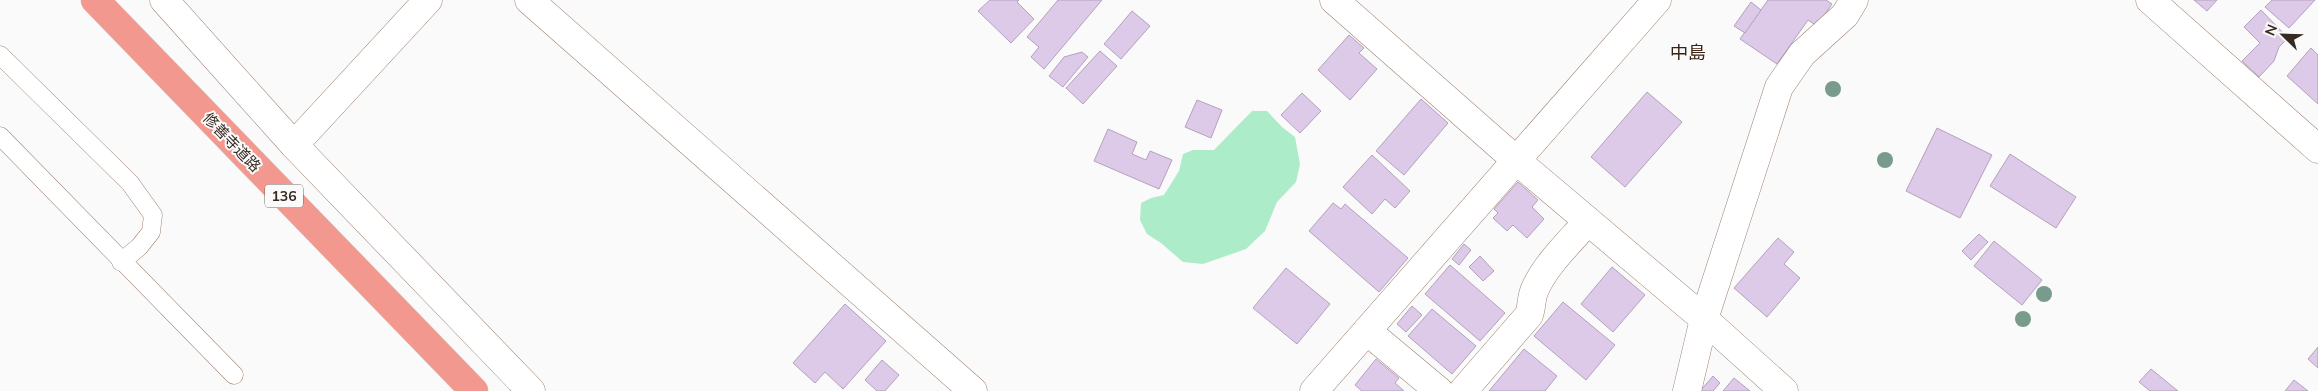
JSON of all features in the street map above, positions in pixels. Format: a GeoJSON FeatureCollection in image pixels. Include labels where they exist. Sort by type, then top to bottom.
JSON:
{"type":"FeatureCollection","features":[{"type":"Feature","properties":{"kind":"highway","name":"修善寺道路"},"geometry":{"type":"LineString","coordinates":[[95,0],[474,391]]}},
{"type":"Feature","properties":{"kind":"street"},"geometry":{"type":"LineString","coordinates":[[164,0],[294,145],[531,391]]}},
{"type":"Feature","properties":{"kind":"street"},"geometry":{"type":"LineString","coordinates":[[294,145],[428,0]]}},
{"type":"Feature","properties":{"kind":"street"},"geometry":{"type":"LineString","coordinates":[[529,0],[973,391]]}},
{"type":"Feature","properties":{"kind":"street"},"geometry":{"type":"LineString","coordinates":[[1334,0],[1517,161],[1704,320],[1784,391]]}},
{"type":"Feature","properties":{"kind":"street"},"geometry":{"type":"LineString","coordinates":[[1314,391],[1657,0]]}},
{"type":"Feature","properties":{"kind":"street"},"geometry":{"type":"LineString","coordinates":[[1687,391],[1704,320],[1779,87],[1788,71],[1802,54],[1845,15],[1854,0]]}},
{"type":"Feature","properties":{"kind":"street"},"geometry":{"type":"LineString","coordinates":[[2150,0],[2318,149]]}},
{"type":"Feature","properties":{"kind":"street"},"geometry":{"type":"LineString","coordinates":[[1463,391],[1529,315],[1534,291],[1541,277],[1588,221]]}},
{"type":"Feature","properties":{"kind":"street"},"geometry":{"type":"LineString","coordinates":[[1367,331],[1439,391]]}},
{"type":"Feature","properties":{"kind":"lane"},"geometry":{"type":"LineString","coordinates":[[0,55],[130,183],[153,215],[152,232],[139,247],[121,262]]}},
{"type":"Feature","properties":{"kind":"lane"},"geometry":{"type":"LineString","coordinates":[[0,136],[121,262],[234,375]]}},
{"type":"Feature","properties":{"kind":"green space"},"geometry":{"type":"Polygon","coordinates":[[[1252,111],[1267,111],[1282,127],[1295,137],[1300,164],[1296,182],[1277,202],[1265,231],[1246,249],[1203,264],[1183,262],[1147,234],[1140,220],[1141,203],[1164,195],[1179,171],[1183,154],[1193,150],[1214,150],[1252,111]]]}},
{"type":"Feature","properties":{"kind":"building"},"geometry":{"type":"Polygon","coordinates":[[[990,0],[1019,0],[1017,2],[1034,19],[1011,43],[978,11],[990,0]]]}},
{"type":"Feature","properties":{"kind":"building"},"geometry":{"type":"Polygon","coordinates":[[[1058,0],[1102,0],[1044,69],[1031,57],[1039,47],[1027,37],[1058,0]]]}},
{"type":"Feature","properties":{"kind":"building"},"geometry":{"type":"Polygon","coordinates":[[[1768,0],[1826,0],[1832,4],[1817,26],[1808,20],[1777,64],[1740,39],[1768,0]]]}},
{"type":"Feature","properties":{"kind":"building"},"geometry":{"type":"Polygon","coordinates":[[[2194,0],[2217,0],[2207,11],[2194,0]]]}},
{"type":"Feature","properties":{"kind":"building"},"geometry":{"type":"Polygon","coordinates":[[[2272,0],[2315,0],[2289,28],[2265,7],[2272,0]]]}},
{"type":"Feature","properties":{"kind":"building"},"geometry":{"type":"Polygon","coordinates":[[[1751,2],[1761,10],[1745,33],[1734,26],[1751,2]]]}},
{"type":"Feature","properties":{"kind":"building"},"geometry":{"type":"Polygon","coordinates":[[[2261,10],[2288,38],[2279,47],[2274,61],[2259,77],[2242,61],[2260,43],[2244,27],[2261,10]]]}},
{"type":"Feature","properties":{"kind":"building"},"geometry":{"type":"Polygon","coordinates":[[[1132,11],[1150,26],[1121,59],[1104,44],[1132,11]]]}},
{"type":"Feature","properties":{"kind":"building"},"geometry":{"type":"Polygon","coordinates":[[[1349,35],[1364,48],[1359,53],[1377,69],[1350,100],[1318,70],[1349,35]]]}},
{"type":"Feature","properties":{"kind":"building"},"geometry":{"type":"Polygon","coordinates":[[[2311,48],[2318,55],[2318,104],[2287,76],[2311,48]]]}},
{"type":"Feature","properties":{"kind":"building"},"geometry":{"type":"Polygon","coordinates":[[[1100,51],[1117,66],[1083,104],[1066,88],[1100,51]]]}},
{"type":"Feature","properties":{"kind":"building"},"geometry":{"type":"Polygon","coordinates":[[[1082,52],[1088,57],[1063,87],[1049,76],[1064,57],[1082,52]]]}},
{"type":"Feature","properties":{"kind":"building"},"geometry":{"type":"Polygon","coordinates":[[[1647,92],[1682,122],[1625,187],[1591,157],[1647,92]]]}},
{"type":"Feature","properties":{"kind":"building"},"geometry":{"type":"Polygon","coordinates":[[[1302,93],[1321,111],[1300,133],[1281,115],[1302,93]]]}},
{"type":"Feature","properties":{"kind":"building"},"geometry":{"type":"Polygon","coordinates":[[[1421,99],[1448,123],[1404,175],[1376,151],[1421,99]]]}},
{"type":"Feature","properties":{"kind":"building"},"geometry":{"type":"Polygon","coordinates":[[[1197,100],[1222,110],[1211,138],[1185,127],[1197,100]]]}},
{"type":"Feature","properties":{"kind":"building"},"geometry":{"type":"Polygon","coordinates":[[[1937,128],[1992,155],[1960,218],[1906,191],[1937,128]]]}},
{"type":"Feature","properties":{"kind":"building"},"geometry":{"type":"Polygon","coordinates":[[[1108,129],[1137,142],[1132,154],[1146,160],[1150,151],[1172,160],[1159,189],[1094,161],[1108,129]]]}},
{"type":"Feature","properties":{"kind":"building"},"geometry":{"type":"Polygon","coordinates":[[[2010,154],[2076,197],[2056,228],[1990,186],[2010,154]]]}},
{"type":"Feature","properties":{"kind":"building"},"geometry":{"type":"Polygon","coordinates":[[[1372,155],[1410,191],[1395,208],[1385,199],[1372,214],[1343,187],[1372,155]]]}},
{"type":"Feature","properties":{"kind":"building"},"geometry":{"type":"Polygon","coordinates":[[[1518,182],[1538,200],[1532,207],[1544,219],[1527,238],[1513,225],[1507,231],[1493,218],[1498,213],[1494,209],[1518,182]]]}},
{"type":"Feature","properties":{"kind":"building"},"geometry":{"type":"Polygon","coordinates":[[[1333,203],[1341,209],[1345,204],[1408,258],[1379,292],[1309,231],[1333,203]]]}},
{"type":"Feature","properties":{"kind":"building"},"geometry":{"type":"Polygon","coordinates":[[[1979,234],[1988,242],[1971,260],[1962,251],[1979,234]]]}},
{"type":"Feature","properties":{"kind":"building"},"geometry":{"type":"Polygon","coordinates":[[[1778,238],[1794,252],[1784,264],[1800,278],[1767,317],[1734,288],[1778,238]]]}},
{"type":"Feature","properties":{"kind":"building"},"geometry":{"type":"Polygon","coordinates":[[[1994,241],[2042,280],[2022,305],[1974,266],[1994,241]]]}},
{"type":"Feature","properties":{"kind":"building"},"geometry":{"type":"Polygon","coordinates":[[[1464,244],[1471,250],[1459,265],[1452,259],[1464,244]]]}},
{"type":"Feature","properties":{"kind":"building"},"geometry":{"type":"Polygon","coordinates":[[[1480,256],[1494,271],[1483,281],[1469,267],[1480,256]]]}},
{"type":"Feature","properties":{"kind":"building"},"geometry":{"type":"Polygon","coordinates":[[[1450,265],[1505,313],[1480,341],[1425,294],[1450,265]]]}},
{"type":"Feature","properties":{"kind":"building"},"geometry":{"type":"Polygon","coordinates":[[[1612,267],[1645,295],[1613,332],[1581,304],[1612,267]]]}},
{"type":"Feature","properties":{"kind":"building"},"geometry":{"type":"Polygon","coordinates":[[[1286,268],[1330,304],[1297,344],[1253,308],[1286,268]]]}},
{"type":"Feature","properties":{"kind":"building"},"geometry":{"type":"Polygon","coordinates":[[[1563,302],[1615,345],[1586,380],[1534,336],[1563,302]]]}},
{"type":"Feature","properties":{"kind":"building"},"geometry":{"type":"Polygon","coordinates":[[[845,304],[886,341],[843,389],[825,372],[815,383],[793,363],[845,304]]]}},
{"type":"Feature","properties":{"kind":"building"},"geometry":{"type":"Polygon","coordinates":[[[1412,306],[1422,315],[1406,332],[1397,324],[1412,306]]]}},
{"type":"Feature","properties":{"kind":"building"},"geometry":{"type":"Polygon","coordinates":[[[1432,309],[1476,346],[1452,374],[1408,336],[1432,309]]]}},
{"type":"Feature","properties":{"kind":"building"},"geometry":{"type":"Polygon","coordinates":[[[2318,347],[2318,368],[2308,359],[2318,347]]]}},
{"type":"Feature","properties":{"kind":"building"},"geometry":{"type":"Polygon","coordinates":[[[1524,349],[1557,376],[1545,391],[1489,391],[1524,349]]]}},
{"type":"Feature","properties":{"kind":"building"},"geometry":{"type":"Polygon","coordinates":[[[1376,359],[1399,378],[1395,383],[1404,391],[1362,391],[1355,385],[1376,359]]]}},
{"type":"Feature","properties":{"kind":"building"},"geometry":{"type":"Polygon","coordinates":[[[882,360],[899,375],[885,391],[877,391],[865,380],[882,360]]]}},
{"type":"Feature","properties":{"kind":"building"},"geometry":{"type":"Polygon","coordinates":[[[2151,369],[2178,391],[2150,391],[2139,382],[2151,369]]]}},
{"type":"Feature","properties":{"kind":"building"},"geometry":{"type":"Polygon","coordinates":[[[1713,376],[1720,383],[1713,391],[1700,391],[1713,376]]]}},
{"type":"Feature","properties":{"kind":"building"},"geometry":{"type":"Polygon","coordinates":[[[1734,378],[1750,391],[1723,391],[1734,378]]]}},
{"type":"Feature","properties":{"kind":"building"},"geometry":{"type":"Polygon","coordinates":[[[2294,380],[2308,391],[2285,391],[2294,380]]]}},
{"type":"Feature","properties":{"kind":"district","name":"中島"},"geometry":{"type":"Point","coordinates":[1688,52]}}]}
